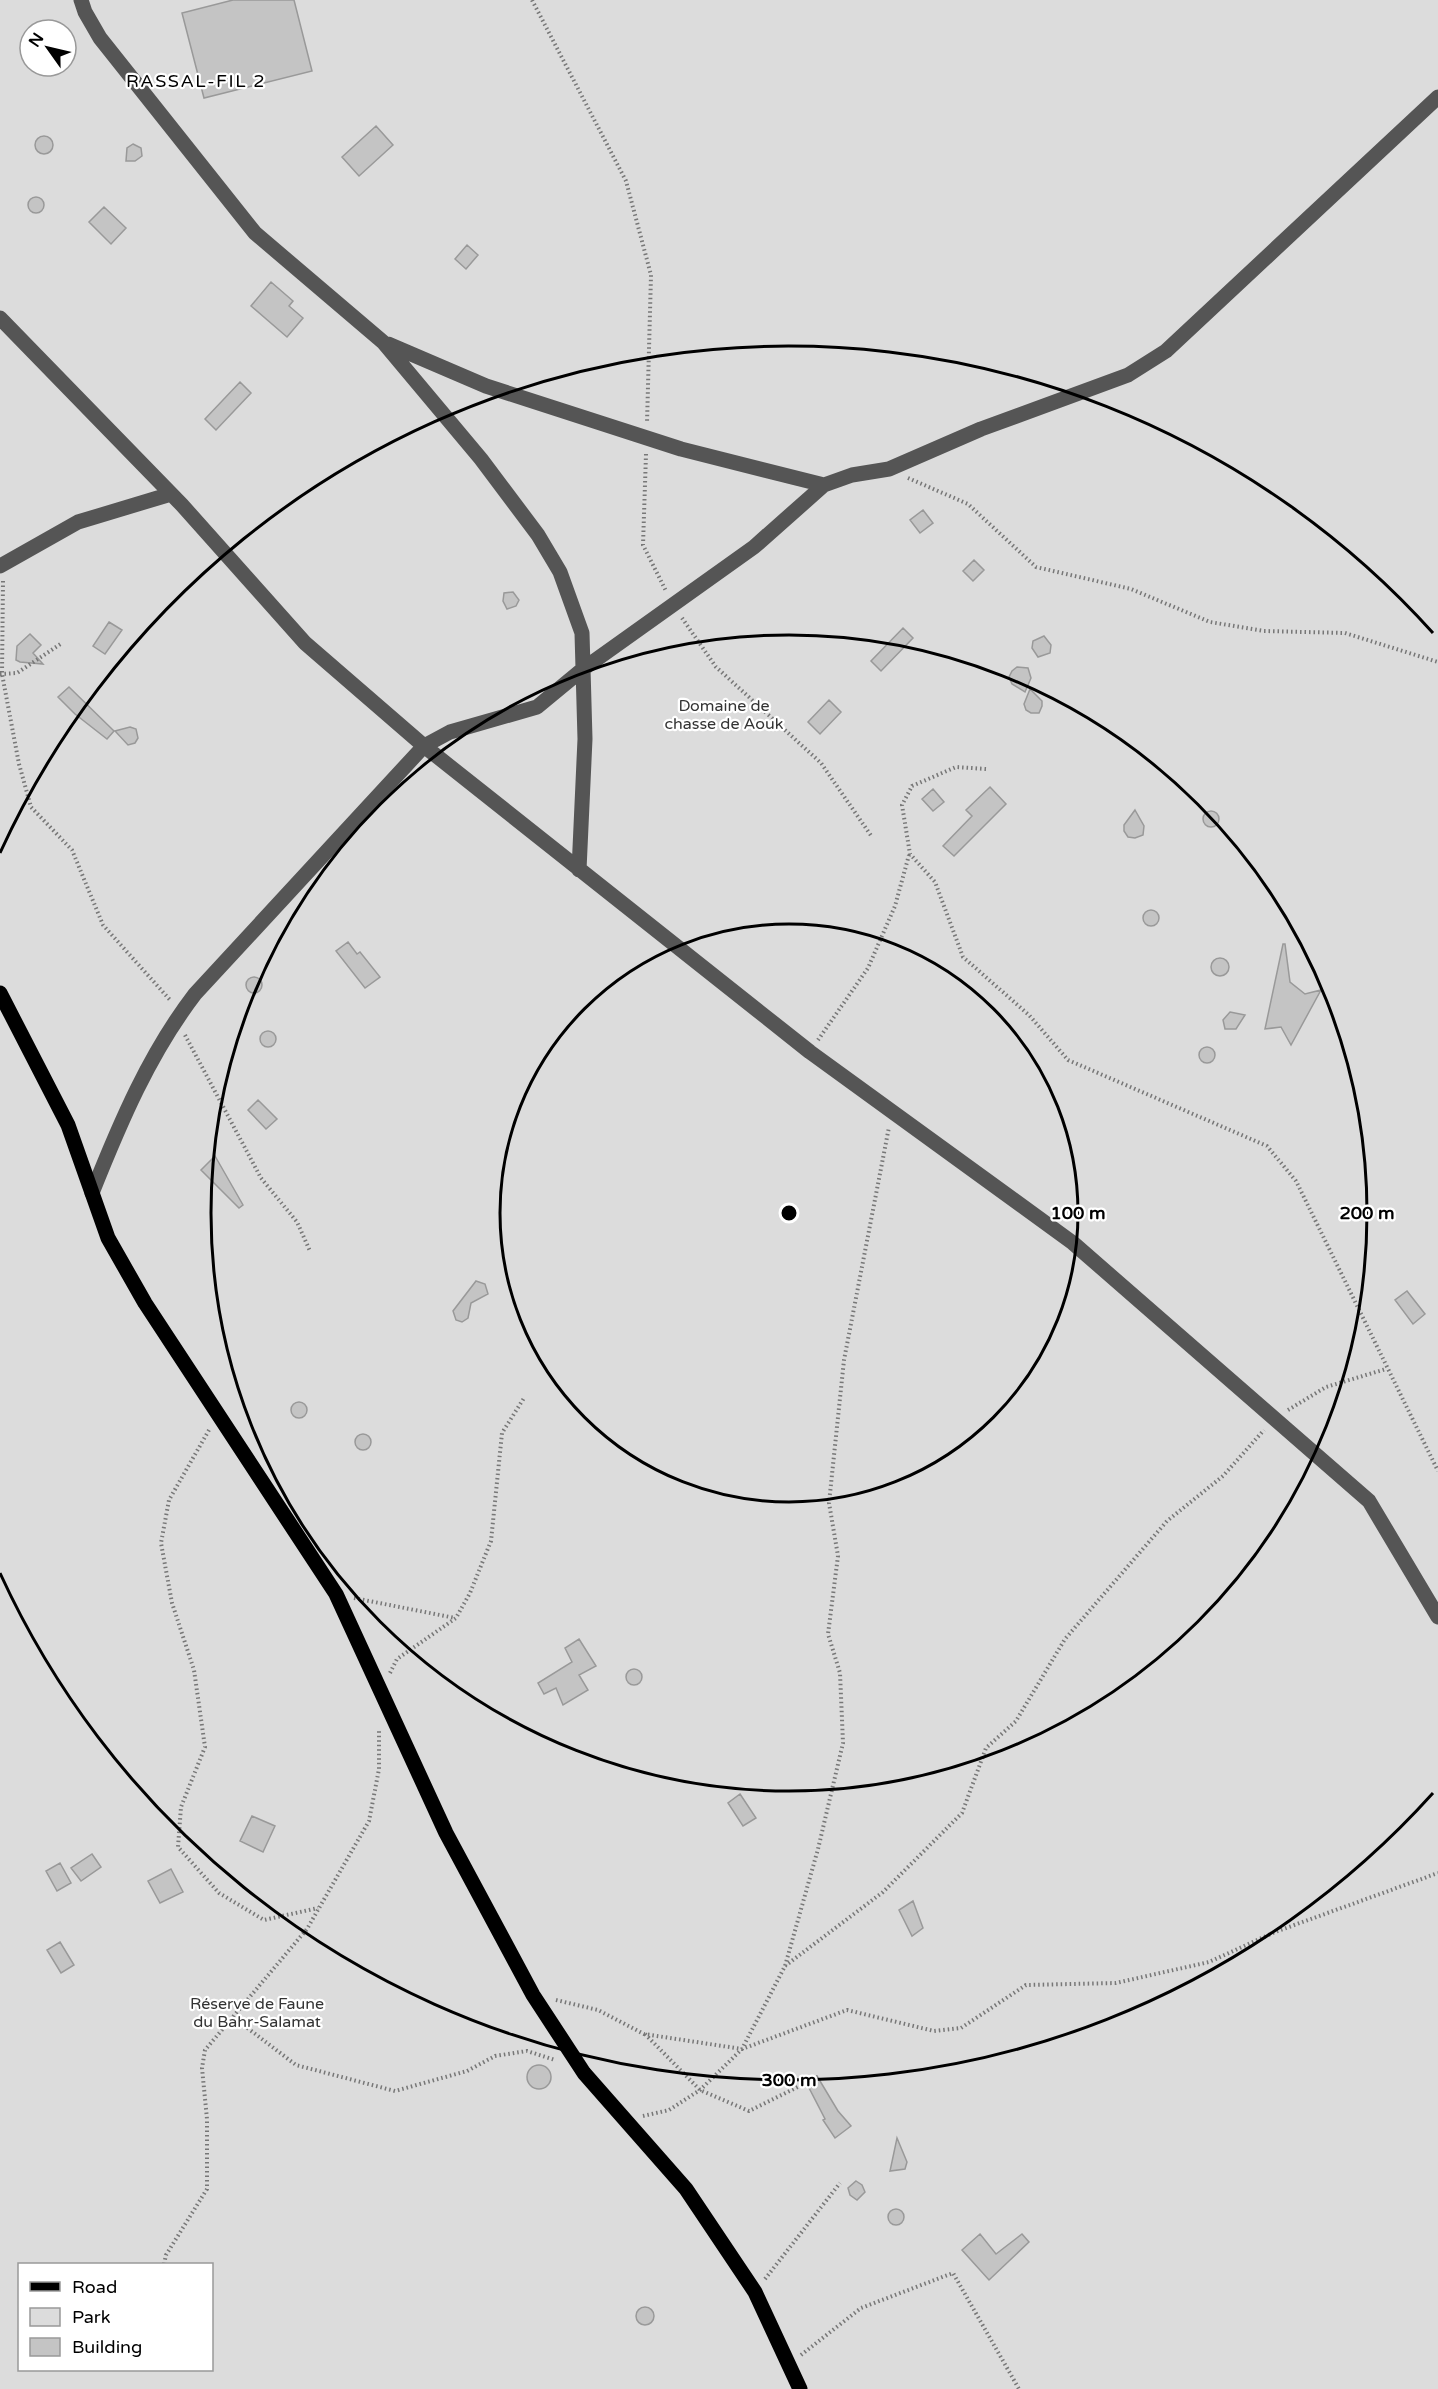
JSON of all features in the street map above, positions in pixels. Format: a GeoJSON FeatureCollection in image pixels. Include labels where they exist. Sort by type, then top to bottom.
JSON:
{"type":"FeatureCollection","features":[{"type":"Feature","properties":{"kind":"main road"},"geometry":{"type":"LineString","coordinates":[[0,993],[68,1125],[108,1238],[145,1303],[219,1412],[336,1594],[379,1694],[446,1833],[533,1995],[581,2069],[686,2189],[755,2292],[800,2389]]}},
{"type":"Feature","properties":{"kind":"street"},"geometry":{"type":"LineString","coordinates":[[81,0],[100,38],[255,233],[383,342],[481,459],[538,535],[560,572],[582,633],[585,739],[579,870]]}},
{"type":"Feature","properties":{"kind":"street"},"geometry":{"type":"LineString","coordinates":[[92,1192],[124,1112],[176,1018],[195,994],[424,746],[450,732],[537,707],[583,669],[754,547],[824,485],[852,475],[889,469],[981,429],[1128,375],[1166,351],[1438,97]]}},
{"type":"Feature","properties":{"kind":"street"},"geometry":{"type":"LineString","coordinates":[[0,318],[171,494],[305,643],[424,746],[810,1052],[1072,1243],[1369,1501],[1438,1617]]}},
{"type":"Feature","properties":{"kind":"street"},"geometry":{"type":"LineString","coordinates":[[383,342],[486,386],[681,448],[824,485]]}},
{"type":"Feature","properties":{"kind":"street"},"geometry":{"type":"LineString","coordinates":[[1,566],[78,522],[171,494]]}},
{"type":"Feature","properties":{"kind":"path"},"geometry":{"type":"LineString","coordinates":[[889,469],[968,504],[1036,567],[1131,589],[1210,622],[1264,631],[1345,633],[1438,662]]}},
{"type":"Feature","properties":{"kind":"path"},"geometry":{"type":"LineString","coordinates":[[1,566],[1,674],[20,764],[32,807],[72,850],[103,925],[170,997],[176,1018],[261,1178],[297,1222],[310,1251]]}},
{"type":"Feature","properties":{"kind":"path"},"geometry":{"type":"LineString","coordinates":[[1,674],[17,673],[62,643]]}},
{"type":"Feature","properties":{"kind":"path"},"geometry":{"type":"LineString","coordinates":[[810,1052],[868,968],[895,906],[910,854],[902,805],[912,786],[956,767],[986,769]]}},
{"type":"Feature","properties":{"kind":"path"},"geometry":{"type":"LineString","coordinates":[[910,854],[934,882],[963,957],[1029,1015],[1068,1060],[1267,1146],[1296,1181],[1386,1369],[1438,1471]]}},
{"type":"Feature","properties":{"kind":"path"},"geometry":{"type":"LineString","coordinates":[[616,2110],[643,2116],[669,2110],[700,2090],[742,2049],[785,1966],[843,1743],[840,1673],[828,1634],[838,1556],[829,1503],[844,1360],[892,1111]]}},
{"type":"Feature","properties":{"kind":"path"},"geometry":{"type":"LineString","coordinates":[[785,1966],[883,1892],[962,1813],[986,1748],[1016,1721],[1065,1639],[1167,1521],[1223,1476],[1274,1418],[1326,1387],[1386,1369]]}},
{"type":"Feature","properties":{"kind":"path"},"geometry":{"type":"LineString","coordinates":[[379,1694],[397,1659],[456,1618],[470,1593],[491,1541],[502,1433],[524,1398]]}},
{"type":"Feature","properties":{"kind":"path"},"geometry":{"type":"LineString","coordinates":[[219,1412],[169,1500],[161,1543],[172,1604],[194,1670],[205,1747],[181,1807],[178,1847],[219,1893],[264,1920],[319,1908]]}},
{"type":"Feature","properties":{"kind":"path"},"geometry":{"type":"LineString","coordinates":[[336,1594],[456,1618]]}},
{"type":"Feature","properties":{"kind":"path"},"geometry":{"type":"LineString","coordinates":[[164,2263],[166,2255],[207,2189],[207,2119],[202,2068],[205,2050],[307,1929],[369,1821],[379,1770],[379,1726]]}},
{"type":"Feature","properties":{"kind":"path"},"geometry":{"type":"LineString","coordinates":[[644,2034],[742,2049],[847,2010],[934,2031],[961,2028],[1026,1985],[1116,1983],[1209,1962],[1275,1932],[1438,1873]]}},
{"type":"Feature","properties":{"kind":"path"},"geometry":{"type":"LineString","coordinates":[[533,1995],[598,2010],[644,2034],[700,2090],[749,2111],[820,2076]]}},
{"type":"Feature","properties":{"kind":"path"},"geometry":{"type":"LineString","coordinates":[[233,2017],[296,2065],[395,2091],[467,2071],[495,2056],[527,2051],[581,2069]]}},
{"type":"Feature","properties":{"kind":"path"},"geometry":{"type":"LineString","coordinates":[[755,2292],[840,2183]]}},
{"type":"Feature","properties":{"kind":"path"},"geometry":{"type":"LineString","coordinates":[[789,2365],[861,2308],[953,2273],[1019,2389]]}},
{"type":"Feature","properties":{"kind":"green space","name":"Domaine de chasse de Aouk"},"geometry":{"type":"Polygon","coordinates":[[[0,0],[1438,0],[1438,2389],[0,2389],[0,0]]]}},
{"type":"Feature","properties":{"kind":"building"},"geometry":{"type":"Polygon","coordinates":[[[233,0],[294,0],[312,71],[204,98],[182,13],[233,0]]]}},
{"type":"Feature","properties":{"kind":"building"},"geometry":{"type":"Polygon","coordinates":[[[376,126],[393,145],[359,176],[342,157],[376,126]]]}},
{"type":"Feature","properties":{"kind":"building"},"geometry":{"type":"Polygon","coordinates":[[[44,136],[50,139],[53,145],[50,151],[44,154],[38,151],[35,145],[38,139],[44,136]]]}},
{"type":"Feature","properties":{"kind":"building"},"geometry":{"type":"Polygon","coordinates":[[[133,144],[141,148],[142,156],[135,161],[126,161],[127,148],[133,144]]]}},
{"type":"Feature","properties":{"kind":"building"},"geometry":{"type":"Polygon","coordinates":[[[36,197],[42,199],[44,205],[42,211],[36,213],[30,211],[28,205],[30,199],[36,197]]]}},
{"type":"Feature","properties":{"kind":"building"},"geometry":{"type":"Polygon","coordinates":[[[104,207],[126,228],[111,244],[89,222],[104,207]]]}},
{"type":"Feature","properties":{"kind":"building"},"geometry":{"type":"Polygon","coordinates":[[[467,245],[478,255],[466,269],[455,259],[467,245]]]}},
{"type":"Feature","properties":{"kind":"building"},"geometry":{"type":"Polygon","coordinates":[[[271,282],[293,301],[289,306],[303,318],[287,337],[251,306],[271,282]]]}},
{"type":"Feature","properties":{"kind":"building"},"geometry":{"type":"Polygon","coordinates":[[[240,382],[251,393],[216,430],[205,419],[240,382]]]}},
{"type":"Feature","properties":{"kind":"building"},"geometry":{"type":"Polygon","coordinates":[[[923,510],[933,523],[920,533],[910,520],[923,510]]]}},
{"type":"Feature","properties":{"kind":"building"},"geometry":{"type":"Polygon","coordinates":[[[974,560],[984,570],[973,581],[963,571],[974,560]]]}},
{"type":"Feature","properties":{"kind":"building"},"geometry":{"type":"Polygon","coordinates":[[[513,592],[519,600],[516,606],[507,609],[503,601],[504,593],[513,592]]]}},
{"type":"Feature","properties":{"kind":"building"},"geometry":{"type":"Polygon","coordinates":[[[109,622],[122,630],[105,654],[93,646],[109,622]]]}},
{"type":"Feature","properties":{"kind":"building"},"geometry":{"type":"Polygon","coordinates":[[[903,628],[913,638],[881,671],[871,661],[903,628]]]}},
{"type":"Feature","properties":{"kind":"building"},"geometry":{"type":"Polygon","coordinates":[[[30,634],[41,645],[33,653],[43,664],[16,660],[17,646],[30,634]]]}},
{"type":"Feature","properties":{"kind":"building"},"geometry":{"type":"Polygon","coordinates":[[[1044,636],[1051,645],[1050,653],[1038,657],[1032,648],[1033,641],[1044,636]]]}},
{"type":"Feature","properties":{"kind":"building"},"geometry":{"type":"Polygon","coordinates":[[[1017,667],[1028,668],[1031,678],[1025,692],[1012,684],[1009,677],[1017,667]]]}},
{"type":"Feature","properties":{"kind":"building"},"geometry":{"type":"Polygon","coordinates":[[[69,687],[114,731],[107,739],[75,714],[58,697],[69,687]]]}},
{"type":"Feature","properties":{"kind":"building"},"geometry":{"type":"Polygon","coordinates":[[[1030,689],[1042,701],[1039,713],[1026,710],[1024,704],[1030,689]]]}},
{"type":"Feature","properties":{"kind":"building"},"geometry":{"type":"Polygon","coordinates":[[[829,700],[841,712],[820,734],[808,722],[829,700]]]}},
{"type":"Feature","properties":{"kind":"building"},"geometry":{"type":"Polygon","coordinates":[[[130,727],[136,729],[138,738],[135,743],[128,745],[115,731],[130,727]]]}},
{"type":"Feature","properties":{"kind":"building"},"geometry":{"type":"Polygon","coordinates":[[[990,787],[1006,804],[954,856],[943,846],[972,816],[966,810],[990,787]]]}},
{"type":"Feature","properties":{"kind":"building"},"geometry":{"type":"Polygon","coordinates":[[[933,789],[944,802],[933,811],[922,799],[933,789]]]}},
{"type":"Feature","properties":{"kind":"building"},"geometry":{"type":"Polygon","coordinates":[[[1135,810],[1144,826],[1143,835],[1135,838],[1128,837],[1124,831],[1124,825],[1135,810]]]}},
{"type":"Feature","properties":{"kind":"building"},"geometry":{"type":"Polygon","coordinates":[[[1208,811],[1214,811],[1219,819],[1217,825],[1208,827],[1203,822],[1203,816],[1208,811]]]}},
{"type":"Feature","properties":{"kind":"building"},"geometry":{"type":"Polygon","coordinates":[[[1148,910],[1154,910],[1159,918],[1157,924],[1148,926],[1143,921],[1143,915],[1148,910]]]}},
{"type":"Feature","properties":{"kind":"building"},"geometry":{"type":"Polygon","coordinates":[[[348,942],[357,954],[360,952],[380,977],[365,988],[336,951],[348,942]]]}},
{"type":"Feature","properties":{"kind":"building"},"geometry":{"type":"Polygon","coordinates":[[[1283,944],[1285,944],[1290,982],[1305,994],[1321,990],[1291,1045],[1281,1027],[1265,1029],[1283,944]]]}},
{"type":"Feature","properties":{"kind":"building"},"geometry":{"type":"Polygon","coordinates":[[[1220,958],[1226,961],[1229,967],[1226,973],[1220,976],[1214,973],[1211,967],[1214,961],[1220,958]]]}},
{"type":"Feature","properties":{"kind":"building"},"geometry":{"type":"Polygon","coordinates":[[[254,977],[262,985],[254,993],[246,985],[254,977]]]}},
{"type":"Feature","properties":{"kind":"building"},"geometry":{"type":"Polygon","coordinates":[[[1230,1012],[1245,1015],[1236,1029],[1225,1029],[1223,1020],[1230,1012]]]}},
{"type":"Feature","properties":{"kind":"building"},"geometry":{"type":"Polygon","coordinates":[[[268,1031],[274,1033],[276,1039],[274,1045],[268,1047],[262,1045],[260,1039],[262,1033],[268,1031]]]}},
{"type":"Feature","properties":{"kind":"building"},"geometry":{"type":"Polygon","coordinates":[[[1204,1047],[1210,1047],[1215,1055],[1213,1061],[1204,1063],[1199,1058],[1199,1052],[1204,1047]]]}},
{"type":"Feature","properties":{"kind":"building"},"geometry":{"type":"Polygon","coordinates":[[[258,1100],[277,1119],[266,1129],[248,1110],[258,1100]]]}},
{"type":"Feature","properties":{"kind":"building"},"geometry":{"type":"Polygon","coordinates":[[[215,1156],[243,1205],[239,1208],[201,1170],[215,1156]]]}},
{"type":"Feature","properties":{"kind":"building"},"geometry":{"type":"Polygon","coordinates":[[[476,1281],[485,1284],[488,1294],[471,1303],[468,1318],[462,1322],[456,1320],[453,1311],[476,1281]]]}},
{"type":"Feature","properties":{"kind":"building"},"geometry":{"type":"Polygon","coordinates":[[[1407,1291],[1425,1314],[1413,1324],[1395,1300],[1407,1291]]]}},
{"type":"Feature","properties":{"kind":"building"},"geometry":{"type":"Polygon","coordinates":[[[299,1402],[307,1410],[299,1418],[291,1410],[299,1402]]]}},
{"type":"Feature","properties":{"kind":"building"},"geometry":{"type":"Polygon","coordinates":[[[363,1434],[369,1436],[371,1442],[369,1448],[363,1450],[357,1448],[355,1442],[357,1436],[363,1434]]]}},
{"type":"Feature","properties":{"kind":"building"},"geometry":{"type":"Polygon","coordinates":[[[579,1639],[596,1666],[579,1675],[588,1690],[563,1705],[556,1688],[544,1694],[538,1683],[572,1662],[565,1648],[579,1639]]]}},
{"type":"Feature","properties":{"kind":"building"},"geometry":{"type":"Polygon","coordinates":[[[634,1669],[640,1671],[642,1677],[640,1683],[634,1685],[628,1683],[626,1677],[628,1671],[634,1669]]]}},
{"type":"Feature","properties":{"kind":"building"},"geometry":{"type":"Polygon","coordinates":[[[740,1794],[756,1818],[743,1826],[728,1803],[740,1794]]]}},
{"type":"Feature","properties":{"kind":"building"},"geometry":{"type":"Polygon","coordinates":[[[252,1816],[275,1826],[263,1852],[240,1841],[252,1816]]]}},
{"type":"Feature","properties":{"kind":"building"},"geometry":{"type":"Polygon","coordinates":[[[92,1854],[101,1867],[81,1881],[71,1868],[92,1854]]]}},
{"type":"Feature","properties":{"kind":"building"},"geometry":{"type":"Polygon","coordinates":[[[60,1863],[71,1883],[57,1891],[46,1871],[60,1863]]]}},
{"type":"Feature","properties":{"kind":"building"},"geometry":{"type":"Polygon","coordinates":[[[171,1869],[183,1892],[160,1903],[148,1881],[171,1869]]]}},
{"type":"Feature","properties":{"kind":"building"},"geometry":{"type":"Polygon","coordinates":[[[913,1901],[923,1928],[912,1936],[899,1910],[913,1901]]]}},
{"type":"Feature","properties":{"kind":"building"},"geometry":{"type":"Polygon","coordinates":[[[60,1942],[74,1965],[61,1973],[47,1950],[60,1942]]]}},
{"type":"Feature","properties":{"kind":"building"},"geometry":{"type":"Polygon","coordinates":[[[539,2065],[547,2069],[551,2077],[547,2085],[539,2089],[531,2085],[527,2077],[531,2069],[539,2065]]]}},
{"type":"Feature","properties":{"kind":"building"},"geometry":{"type":"Polygon","coordinates":[[[817,2076],[838,2111],[851,2126],[835,2138],[823,2120],[825,2119],[806,2082],[817,2076]]]}},
{"type":"Feature","properties":{"kind":"building"},"geometry":{"type":"Polygon","coordinates":[[[897,2138],[907,2162],[905,2169],[890,2171],[897,2138]]]}},
{"type":"Feature","properties":{"kind":"building"},"geometry":{"type":"Polygon","coordinates":[[[856,2181],[862,2185],[865,2192],[857,2200],[850,2195],[848,2188],[856,2181]]]}},
{"type":"Feature","properties":{"kind":"building"},"geometry":{"type":"Polygon","coordinates":[[[893,2209],[899,2209],[904,2217],[902,2223],[893,2225],[888,2220],[888,2214],[893,2209]]]}},
{"type":"Feature","properties":{"kind":"building"},"geometry":{"type":"Polygon","coordinates":[[[980,2234],[996,2254],[1022,2234],[1029,2242],[989,2280],[962,2250],[980,2234]]]}},
{"type":"Feature","properties":{"kind":"building"},"geometry":{"type":"Polygon","coordinates":[[[645,2307],[651,2310],[654,2316],[651,2322],[645,2325],[639,2322],[636,2316],[639,2310],[645,2307]]]}},
{"type":"Feature","properties":{"kind":"district","name":"RASSAL-FIL 2"},"geometry":{"type":"Point","coordinates":[196,81]}},
{"type":"Feature","properties":{"kind":"park label","name":"Réserve de Faune du Bahr-Salamat"},"geometry":{"type":"Point","coordinates":[257,2012]}}]}
